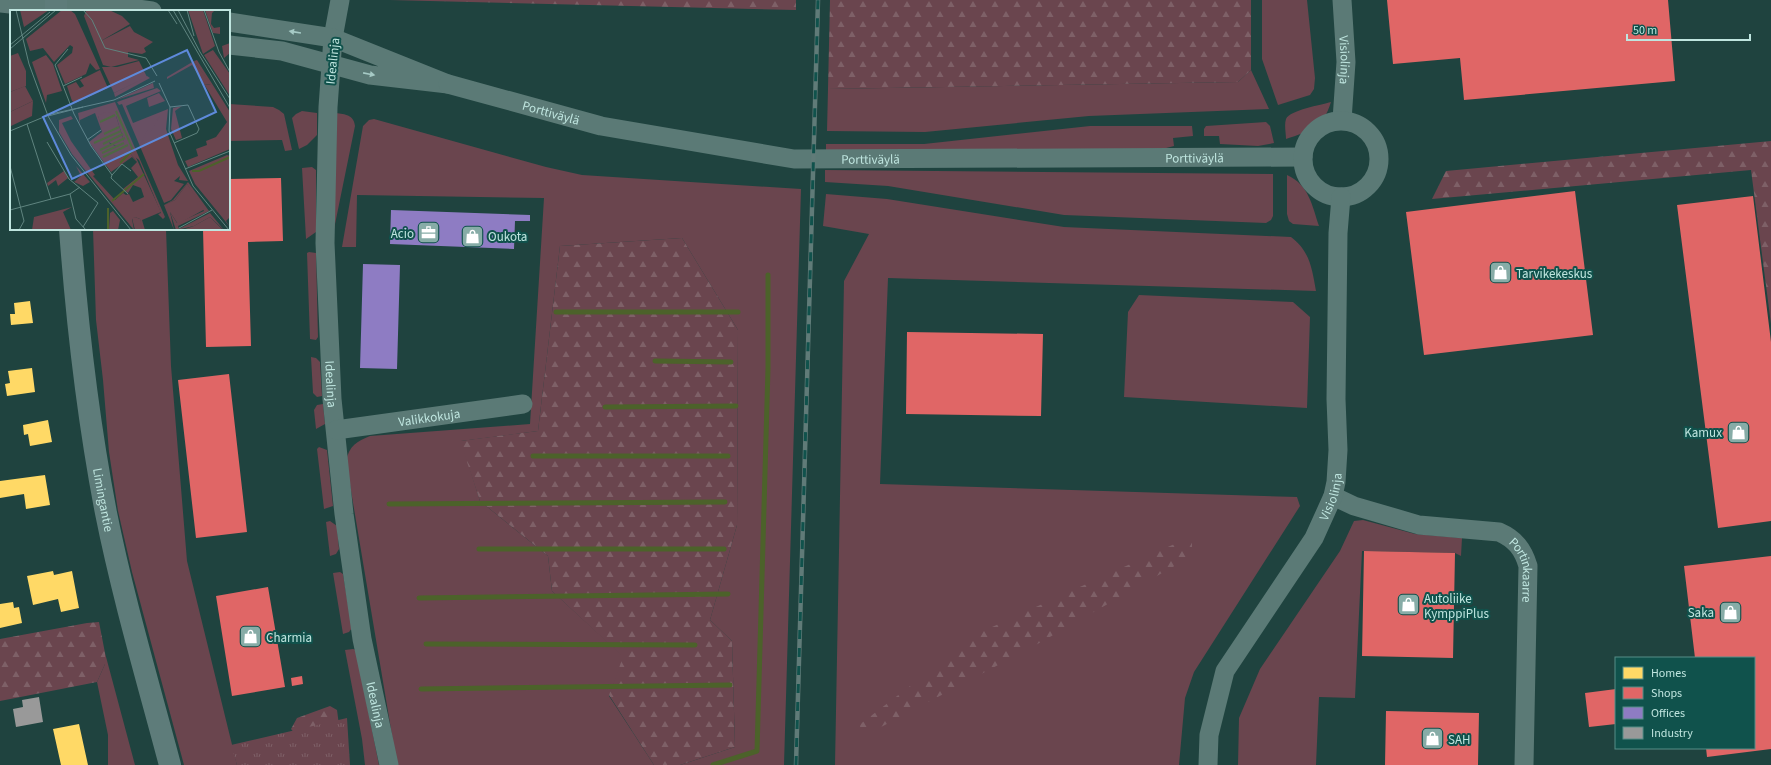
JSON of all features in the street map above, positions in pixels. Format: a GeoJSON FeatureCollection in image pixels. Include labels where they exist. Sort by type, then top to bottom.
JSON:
{"type":"FeatureCollection","features":[{"type":"Feature","properties":{"kind":"main road","name":"Limingantie"},"geometry":{"type":"LineString","coordinates":[[70,230],[77,321],[106,513],[119,573],[170,765]]}},
{"type":"Feature","properties":{"kind":"street","name":"Idealinja"},"geometry":{"type":"LineString","coordinates":[[340,0],[331,64],[328,107],[325,243],[332,399],[344,514],[362,639],[389,765]]}},
{"type":"Feature","properties":{"kind":"street","name":"Visiolinja"},"geometry":{"type":"LineString","coordinates":[[1342,0],[1346,62],[1342,120]]}},
{"type":"Feature","properties":{"kind":"street"},"geometry":{"type":"LineString","coordinates":[[0,3],[57,8],[89,2],[145,10]]}},
{"type":"Feature","properties":{"kind":"street","name":"Porttiväylä"},"geometry":{"type":"LineString","coordinates":[[230,22],[334,38],[448,84],[601,126],[794,159],[1303,157]]}},
{"type":"Feature","properties":{"kind":"street","name":"Porttiväylä"},"geometry":{"type":"LineString","coordinates":[[230,45],[282,51],[370,75],[448,84]]}},
{"type":"Feature","properties":{"kind":"street"},"geometry":{"type":"LineString","coordinates":[[1342,120],[1352,122],[1369,132],[1378,149],[1379,159],[1378,169],[1368,186],[1360,192],[1341,197],[1321,191],[1313,185],[1307,177],[1303,157],[1308,138],[1315,131],[1323,125],[1342,120]]}},
{"type":"Feature","properties":{"kind":"street","name":"Visiolinja"},"geometry":{"type":"LineString","coordinates":[[1208,765],[1209,735],[1225,670],[1314,538],[1333,496],[1336,482],[1338,450],[1336,400],[1338,233],[1341,197]]}},
{"type":"Feature","properties":{"kind":"street","name":"Valikkokuja"},"geometry":{"type":"LineString","coordinates":[[336,430],[523,404]]}},
{"type":"Feature","properties":{"kind":"street","name":"Portinkaarre"},"geometry":{"type":"LineString","coordinates":[[1333,496],[1354,506],[1419,526],[1499,532],[1509,537],[1518,545],[1524,554],[1528,566],[1524,765]]}},
{"type":"Feature","properties":{"kind":"green space"},"geometry":{"type":"Polygon","coordinates":[[[390,0],[796,0],[796,10],[390,0]]]}},
{"type":"Feature","properties":{"kind":"green space"},"geometry":{"type":"Polygon","coordinates":[[[830,0],[1251,0],[1251,70],[1238,82],[828,89],[830,0]]]}},
{"type":"Feature","properties":{"kind":"green space"},"geometry":{"type":"Polygon","coordinates":[[[1262,0],[1307,0],[1315,78],[1314,89],[1310,95],[1278,105],[1262,59],[1262,0]]]}},
{"type":"Feature","properties":{"kind":"green space"},"geometry":{"type":"Polygon","coordinates":[[[1251,70],[1269,109],[1089,116],[925,132],[827,131],[828,89],[1238,82],[1251,70]]]}},
{"type":"Feature","properties":{"kind":"green space"},"geometry":{"type":"Polygon","coordinates":[[[1331,102],[1328,111],[1320,123],[1309,131],[1286,139],[1285,121],[1289,116],[1299,110],[1331,102]]]}},
{"type":"Feature","properties":{"kind":"green space"},"geometry":{"type":"Polygon","coordinates":[[[230,104],[273,107],[279,110],[284,114],[292,150],[285,151],[282,140],[230,141],[230,104]]]}},
{"type":"Feature","properties":{"kind":"green space"},"geometry":{"type":"Polygon","coordinates":[[[302,111],[317,113],[317,135],[307,145],[299,149],[292,118],[302,111]]]}},
{"type":"Feature","properties":{"kind":"green space"},"geometry":{"type":"Polygon","coordinates":[[[336,113],[351,117],[355,126],[333,234],[336,113]]]}},
{"type":"Feature","properties":{"kind":"green space"},"geometry":{"type":"Polygon","coordinates":[[[374,119],[546,167],[582,175],[801,189],[784,765],[680,765],[735,747],[732,641],[710,620],[737,525],[738,330],[682,238],[560,246],[538,431],[461,441],[480,501],[548,556],[552,591],[624,657],[609,696],[654,765],[397,765],[346,461],[347,456],[354,445],[370,436],[530,424],[544,198],[357,195],[356,247],[342,247],[363,126],[369,120],[374,119]]]}},
{"type":"Feature","properties":{"kind":"green space"},"geometry":{"type":"Polygon","coordinates":[[[1266,122],[1270,126],[1274,143],[1258,146],[1220,144],[1219,136],[1204,136],[1204,129],[1206,126],[1266,122]]]}},
{"type":"Feature","properties":{"kind":"green space"},"geometry":{"type":"Polygon","coordinates":[[[1090,126],[1192,126],[1193,136],[1173,138],[1174,146],[1139,155],[826,152],[826,144],[924,144],[1090,126]]]}},
{"type":"Feature","properties":{"kind":"green space"},"geometry":{"type":"Polygon","coordinates":[[[1771,141],[1771,324],[1751,170],[1432,199],[1446,171],[1771,141]]]}},
{"type":"Feature","properties":{"kind":"green space"},"geometry":{"type":"Polygon","coordinates":[[[312,167],[316,170],[316,232],[306,239],[302,168],[312,167]]]}},
{"type":"Feature","properties":{"kind":"green space"},"geometry":{"type":"Polygon","coordinates":[[[825,170],[1273,174],[1273,216],[1271,220],[1266,223],[1064,215],[888,186],[825,182],[825,170]]]}},
{"type":"Feature","properties":{"kind":"green space"},"geometry":{"type":"Polygon","coordinates":[[[1287,175],[1300,184],[1309,196],[1319,226],[1293,224],[1289,221],[1287,214],[1287,175]]]}},
{"type":"Feature","properties":{"kind":"green space"},"geometry":{"type":"Polygon","coordinates":[[[826,194],[887,199],[1064,227],[1291,237],[1306,254],[1316,291],[888,278],[880,484],[1297,497],[1300,506],[1194,672],[1185,698],[1179,765],[835,765],[844,281],[869,234],[823,226],[826,194]]]}},
{"type":"Feature","properties":{"kind":"green space"},"geometry":{"type":"Polygon","coordinates":[[[93,230],[166,230],[171,366],[187,561],[237,765],[184,765],[132,572],[118,511],[109,452],[96,320],[93,230]]]}},
{"type":"Feature","properties":{"kind":"green space"},"geometry":{"type":"Polygon","coordinates":[[[682,238],[738,330],[737,525],[710,620],[732,641],[735,747],[680,765],[654,765],[609,695],[623,657],[552,591],[548,556],[480,501],[460,441],[538,431],[560,246],[682,238]]]}},
{"type":"Feature","properties":{"kind":"green space"},"geometry":{"type":"Polygon","coordinates":[[[307,253],[316,253],[318,337],[316,340],[310,339],[307,253]]]}},
{"type":"Feature","properties":{"kind":"green space"},"geometry":{"type":"Polygon","coordinates":[[[1139,295],[1293,302],[1310,317],[1307,408],[1124,397],[1128,312],[1139,295]]]}},
{"type":"Feature","properties":{"kind":"green space"},"geometry":{"type":"Polygon","coordinates":[[[311,357],[316,358],[320,362],[322,396],[317,397],[313,393],[311,357]]]}},
{"type":"Feature","properties":{"kind":"green space"},"geometry":{"type":"Polygon","coordinates":[[[323,404],[325,424],[316,429],[314,410],[317,405],[323,404]]]}},
{"type":"Feature","properties":{"kind":"green space"},"geometry":{"type":"Polygon","coordinates":[[[319,447],[327,450],[333,506],[324,509],[317,449],[319,447]]]}},
{"type":"Feature","properties":{"kind":"green space"},"geometry":{"type":"Polygon","coordinates":[[[1363,520],[1415,534],[1462,538],[1461,556],[1455,553],[1362,551],[1355,698],[1319,697],[1316,765],[1238,765],[1239,718],[1260,669],[1340,551],[1354,521],[1363,520]]]}},
{"type":"Feature","properties":{"kind":"green space"},"geometry":{"type":"Polygon","coordinates":[[[330,521],[337,526],[339,549],[336,554],[330,556],[326,522],[330,521]]]}},
{"type":"Feature","properties":{"kind":"green space"},"geometry":{"type":"Polygon","coordinates":[[[1192,536],[1192,556],[1034,646],[866,735],[859,725],[981,632],[1192,536]]]}},
{"type":"Feature","properties":{"kind":"green space"},"geometry":{"type":"Polygon","coordinates":[[[340,572],[343,574],[352,628],[349,632],[343,634],[333,573],[340,572]]]}},
{"type":"Feature","properties":{"kind":"green space"},"geometry":{"type":"Polygon","coordinates":[[[99,622],[105,653],[105,664],[97,682],[0,701],[0,639],[99,622]]]}},
{"type":"Feature","properties":{"kind":"green space"},"geometry":{"type":"Polygon","coordinates":[[[345,650],[356,650],[379,765],[365,765],[362,739],[345,650]]]}},
{"type":"Feature","properties":{"kind":"green space"},"geometry":{"type":"Polygon","coordinates":[[[105,653],[135,765],[108,765],[108,735],[97,682],[105,664],[105,653]]]}},
{"type":"Feature","properties":{"kind":"green space"},"geometry":{"type":"Polygon","coordinates":[[[330,706],[337,710],[344,763],[313,755],[291,729],[297,718],[330,706]]]}},
{"type":"Feature","properties":{"kind":"green space"},"geometry":{"type":"Polygon","coordinates":[[[347,718],[350,765],[237,765],[231,745],[347,718]]]}},
{"type":"Feature","properties":{"kind":"building: Homes"},"geometry":{"type":"Polygon","coordinates":[[[30,301],[33,323],[11,325],[10,314],[15,314],[14,303],[30,301]]]}},
{"type":"Feature","properties":{"kind":"building: Homes"},"geometry":{"type":"Polygon","coordinates":[[[32,368],[35,392],[7,396],[5,384],[10,383],[8,371],[32,368]]]}},
{"type":"Feature","properties":{"kind":"building: Homes"},"geometry":{"type":"Polygon","coordinates":[[[48,420],[52,442],[30,446],[28,434],[24,435],[23,425],[48,420]]]}},
{"type":"Feature","properties":{"kind":"building: Homes"},"geometry":{"type":"Polygon","coordinates":[[[45,475],[50,505],[26,509],[24,494],[0,498],[0,481],[45,475]]]}},
{"type":"Feature","properties":{"kind":"building: Homes"},"geometry":{"type":"Polygon","coordinates":[[[53,571],[54,575],[72,571],[79,608],[61,612],[58,599],[33,605],[27,576],[53,571]]]}},
{"type":"Feature","properties":{"kind":"building: Homes"},"geometry":{"type":"Polygon","coordinates":[[[13,602],[14,608],[19,607],[22,623],[0,628],[0,604],[13,602]]]}},
{"type":"Feature","properties":{"kind":"building: Homes"},"geometry":{"type":"Polygon","coordinates":[[[79,724],[88,765],[61,765],[53,729],[79,724]]]}},
{"type":"Feature","properties":{"kind":"building: Shops"},"geometry":{"type":"Polygon","coordinates":[[[1387,0],[1668,0],[1675,81],[1464,100],[1460,58],[1393,64],[1387,0]]]}},
{"type":"Feature","properties":{"kind":"building: Shops"},"geometry":{"type":"Polygon","coordinates":[[[281,178],[283,241],[248,242],[251,346],[206,347],[203,230],[230,230],[230,179],[281,178]]]}},
{"type":"Feature","properties":{"kind":"building: Shops","name":"Tarvikekeskus"},"geometry":{"type":"Polygon","coordinates":[[[1575,191],[1593,335],[1424,355],[1406,212],[1575,191]]]}},
{"type":"Feature","properties":{"kind":"building: Shops","name":"Kamux"},"geometry":{"type":"Polygon","coordinates":[[[1753,196],[1771,342],[1771,521],[1718,528],[1677,205],[1753,196]]]}},
{"type":"Feature","properties":{"kind":"building: Shops"},"geometry":{"type":"Polygon","coordinates":[[[907,332],[1043,334],[1041,416],[906,414],[907,332]]]}},
{"type":"Feature","properties":{"kind":"building: Shops"},"geometry":{"type":"Polygon","coordinates":[[[229,374],[247,532],[196,538],[178,380],[229,374]]]}},
{"type":"Feature","properties":{"kind":"building: Shops","name":"Autoliike KymppiPlus"},"geometry":{"type":"Polygon","coordinates":[[[1364,551],[1455,553],[1453,658],[1362,656],[1364,551]]]}},
{"type":"Feature","properties":{"kind":"building: Shops","name":"Saka"},"geometry":{"type":"Polygon","coordinates":[[[1771,556],[1771,749],[1707,757],[1706,749],[1755,749],[1755,657],[1695,657],[1684,566],[1771,556]]]}},
{"type":"Feature","properties":{"kind":"building: Shops","name":"Charmia"},"geometry":{"type":"Polygon","coordinates":[[[268,587],[285,687],[232,696],[216,596],[268,587]]]}},
{"type":"Feature","properties":{"kind":"building: Shops"},"geometry":{"type":"Polygon","coordinates":[[[302,676],[303,684],[292,686],[291,678],[302,676]]]}},
{"type":"Feature","properties":{"kind":"building: Shops"},"geometry":{"type":"Polygon","coordinates":[[[1615,689],[1615,724],[1589,727],[1585,693],[1615,689]]]}},
{"type":"Feature","properties":{"kind":"building: Shops","name":"SAH"},"geometry":{"type":"Polygon","coordinates":[[[1386,711],[1479,713],[1478,765],[1385,765],[1386,711]]]}},
{"type":"Feature","properties":{"kind":"building: Offices"},"geometry":{"type":"Polygon","coordinates":[[[391,210],[530,215],[530,221],[515,221],[514,249],[390,244],[391,210]]]}},
{"type":"Feature","properties":{"kind":"building: Offices"},"geometry":{"type":"Polygon","coordinates":[[[363,264],[400,265],[397,369],[360,368],[363,264]]]}},
{"type":"Feature","properties":{"kind":"building: Industry"},"geometry":{"type":"Polygon","coordinates":[[[39,697],[43,722],[16,727],[13,709],[23,707],[22,700],[39,697]]]}},
{"type":"Feature","properties":{"kind":"waterway"},"geometry":{"type":"LineString","coordinates":[[713,765],[757,751],[768,368],[768,275]]}},
{"type":"Feature","properties":{"kind":"waterway"},"geometry":{"type":"LineString","coordinates":[[556,312],[738,312]]}},
{"type":"Feature","properties":{"kind":"waterway"},"geometry":{"type":"LineString","coordinates":[[655,361],[731,362]]}},
{"type":"Feature","properties":{"kind":"waterway"},"geometry":{"type":"LineString","coordinates":[[605,407],[736,406]]}},
{"type":"Feature","properties":{"kind":"waterway"},"geometry":{"type":"LineString","coordinates":[[533,456],[728,456]]}},
{"type":"Feature","properties":{"kind":"waterway"},"geometry":{"type":"LineString","coordinates":[[389,504],[725,502]]}},
{"type":"Feature","properties":{"kind":"waterway"},"geometry":{"type":"LineString","coordinates":[[479,549],[724,549]]}},
{"type":"Feature","properties":{"kind":"waterway"},"geometry":{"type":"LineString","coordinates":[[419,598],[728,594]]}},
{"type":"Feature","properties":{"kind":"waterway"},"geometry":{"type":"LineString","coordinates":[[426,644],[695,645]]}},
{"type":"Feature","properties":{"kind":"waterway"},"geometry":{"type":"LineString","coordinates":[[421,689],[730,685]]}},
{"type":"Feature","properties":{"kind":"railway"},"geometry":{"type":"LineString","coordinates":[[796,765],[818,0]]}},
{"type":"Feature","properties":{"kind":"place","name":"Acio"},"geometry":{"type":"Point","coordinates":[429,233]}},
{"type":"Feature","properties":{"kind":"place","name":"Oukota"},"geometry":{"type":"Point","coordinates":[473,236]}},
{"type":"Feature","properties":{"kind":"place","name":"Tarvikekeskus"},"geometry":{"type":"Point","coordinates":[1500,273]}},
{"type":"Feature","properties":{"kind":"place","name":"Kamux"},"geometry":{"type":"Point","coordinates":[1738,432]}},
{"type":"Feature","properties":{"kind":"place","name":"Autoliike KymppiPlus"},"geometry":{"type":"Point","coordinates":[1408,605]}},
{"type":"Feature","properties":{"kind":"place","name":"Saka"},"geometry":{"type":"Point","coordinates":[1730,612]}},
{"type":"Feature","properties":{"kind":"place","name":"Charmia"},"geometry":{"type":"Point","coordinates":[250,637]}},
{"type":"Feature","properties":{"kind":"place","name":"SAH"},"geometry":{"type":"Point","coordinates":[1432,739]}}]}
